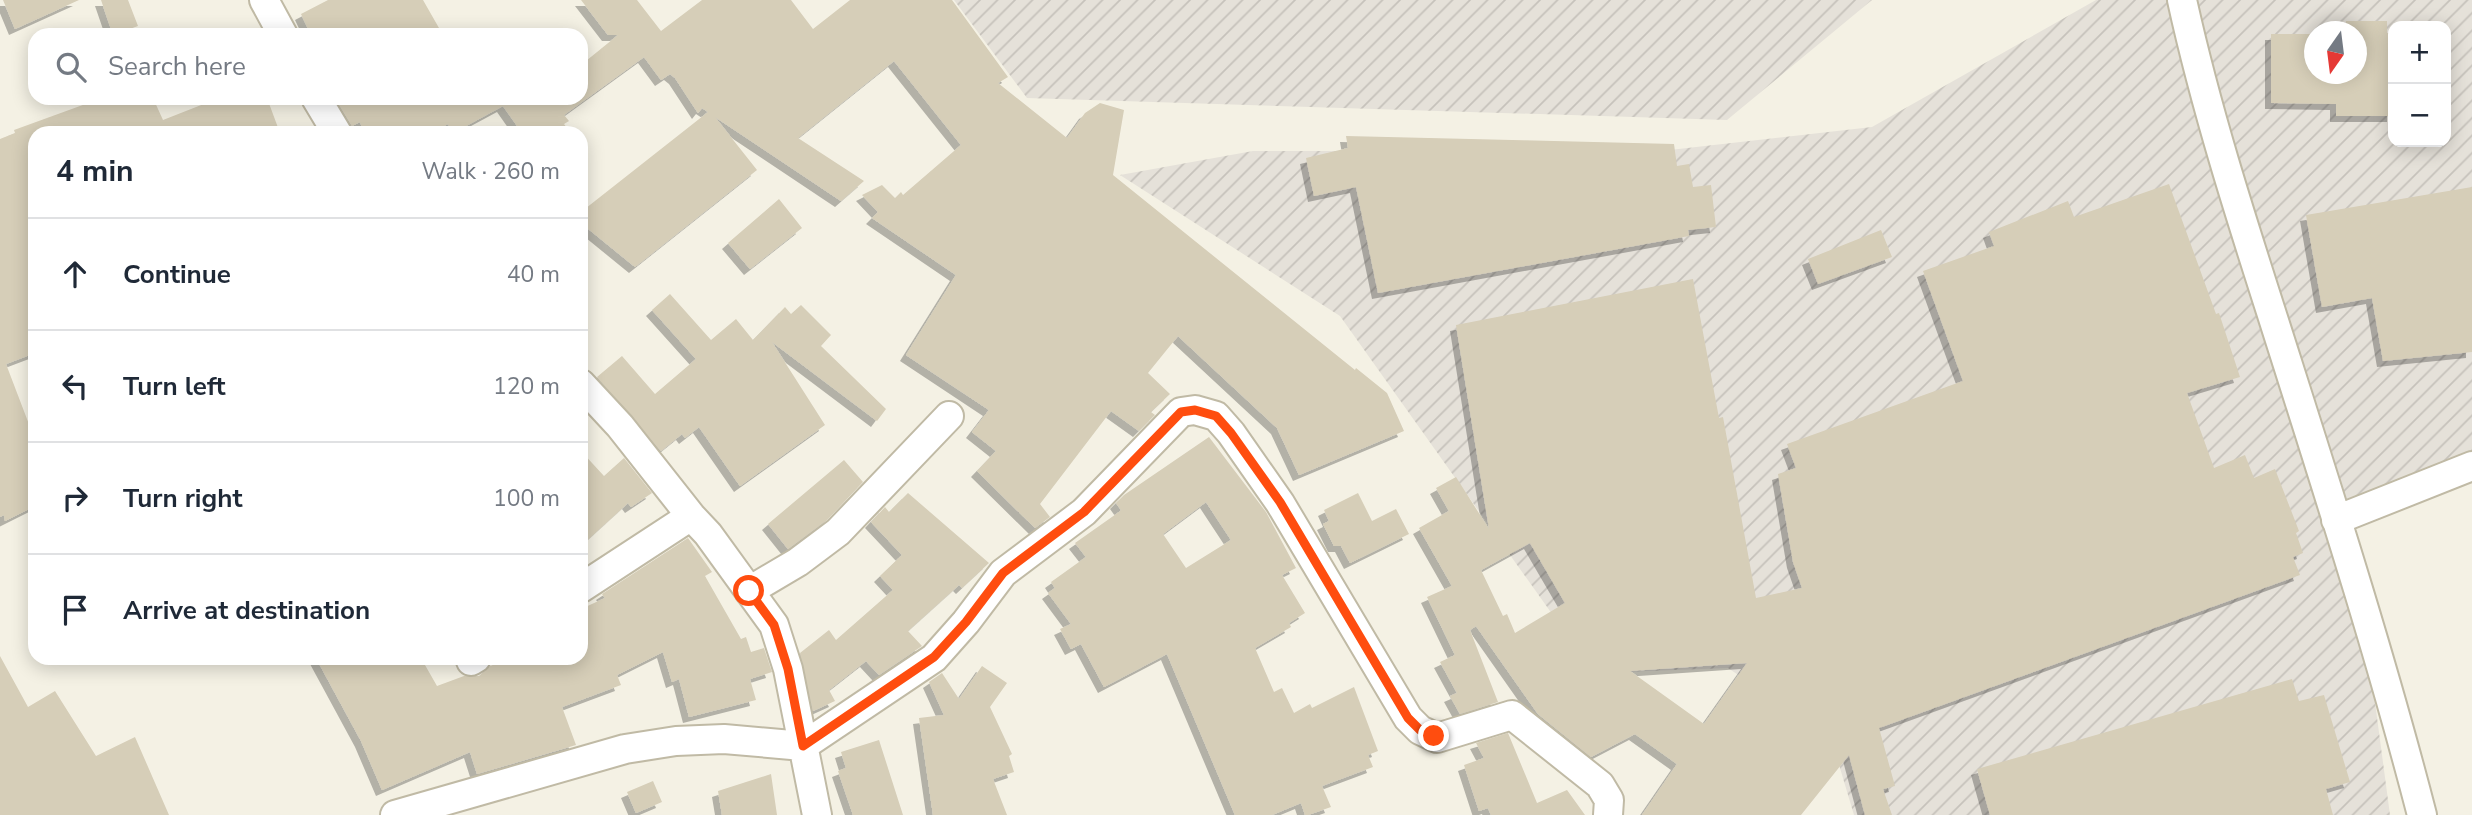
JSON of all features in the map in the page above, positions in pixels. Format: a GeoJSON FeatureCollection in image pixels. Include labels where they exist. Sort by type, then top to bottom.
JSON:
{"type":"FeatureCollection","features":[{"type":"Feature","properties":{"kind":"street"},"geometry":{"type":"LineString","coordinates":[[264,0],[279,28]]}},
{"type":"Feature","properties":{"kind":"street"},"geometry":{"type":"LineString","coordinates":[[2182,0],[2204,98],[2336,520],[2399,728],[2422,815]]}},
{"type":"Feature","properties":{"kind":"street"},"geometry":{"type":"LineString","coordinates":[[320,105],[333,126]]}},
{"type":"Feature","properties":{"kind":"street"},"geometry":{"type":"LineString","coordinates":[[588,392],[620,426],[708,534],[774,625],[788,669],[817,815]]}},
{"type":"Feature","properties":{"kind":"street"},"geometry":{"type":"LineString","coordinates":[[395,815],[625,749],[676,741],[724,739],[803,746],[934,657],[966,622],[1003,573],[1084,512],[1181,412],[1195,410],[1216,416],[1280,502],[1408,718],[1420,730],[1437,738],[1511,715],[1600,785],[1609,800],[1608,815]]}},
{"type":"Feature","properties":{"kind":"street"},"geometry":{"type":"LineString","coordinates":[[749,591],[798,562],[838,532],[950,416]]}},
{"type":"Feature","properties":{"kind":"street"},"geometry":{"type":"LineString","coordinates":[[2336,520],[2472,466]]}},
{"type":"Feature","properties":{"kind":"street"},"geometry":{"type":"LineString","coordinates":[[588,584],[691,516]]}},
{"type":"Feature","properties":{"kind":"shaded area"},"geometry":{"type":"Polygon","coordinates":[[[954,0],[1872,0],[1727,120],[1027,98],[954,0]]]}},
{"type":"Feature","properties":{"kind":"shaded area"},"geometry":{"type":"Polygon","coordinates":[[[2096,0],[2472,0],[2472,472],[2351,522],[2390,815],[1854,815],[1831,738],[1728,668],[1594,673],[1340,316],[1120,175],[1253,151],[1661,151],[1872,127],[2096,0]]]}},
{"type":"Feature","properties":{"kind":"building"},"geometry":{"type":"Polygon","coordinates":[[[3,0],[79,0],[15,29],[3,0]]]}},
{"type":"Feature","properties":{"kind":"building"},"geometry":{"type":"Polygon","coordinates":[[[101,0],[128,0],[138,26],[111,28],[101,0]]]}},
{"type":"Feature","properties":{"kind":"building"},"geometry":{"type":"Polygon","coordinates":[[[328,0],[423,0],[439,28],[308,28],[301,14],[328,0]]]}},
{"type":"Feature","properties":{"kind":"building"},"geometry":{"type":"Polygon","coordinates":[[[581,0],[637,0],[661,31],[702,0],[791,0],[813,29],[850,0],[952,0],[1008,77],[998,83],[1067,138],[1085,113],[1100,103],[1124,110],[1113,175],[1387,393],[1404,431],[1299,475],[1277,428],[1178,336],[1148,373],[1170,394],[1151,412],[1155,415],[1139,431],[1111,411],[1040,504],[1050,517],[1035,528],[977,471],[996,451],[972,432],[989,410],[906,355],[956,275],[872,218],[878,212],[862,195],[882,185],[895,198],[901,192],[903,195],[961,145],[894,61],[798,138],[864,181],[841,201],[715,117],[757,170],[635,267],[588,229],[588,206],[708,112],[702,108],[698,113],[675,78],[670,74],[661,80],[644,57],[588,98],[588,59],[618,35],[608,35],[581,0]]]}},
{"type":"Feature","properties":{"kind":"building"},"geometry":{"type":"Polygon","coordinates":[[[2367,21],[2387,21],[2388,116],[2336,116],[2336,104],[2271,103],[2271,34],[2304,34],[2304,84],[2367,84],[2367,21]]]}},
{"type":"Feature","properties":{"kind":"building"},"geometry":{"type":"Polygon","coordinates":[[[83,105],[156,105],[163,120],[201,105],[270,105],[277,126],[28,126],[28,356],[6,364],[28,422],[28,510],[5,521],[4,515],[0,517],[0,139],[15,133],[14,130],[83,105]]]}},
{"type":"Feature","properties":{"kind":"building"},"geometry":{"type":"Polygon","coordinates":[[[339,105],[578,105],[564,115],[569,121],[564,124],[566,126],[517,126],[503,106],[466,126],[361,126],[360,122],[352,126],[339,105]]]}},
{"type":"Feature","properties":{"kind":"building"},"geometry":{"type":"Polygon","coordinates":[[[1346,136],[1674,144],[1677,166],[1689,164],[1693,187],[1711,185],[1716,227],[1688,230],[1689,236],[1378,293],[1356,187],[1314,196],[1306,158],[1348,148],[1346,136]]]}},
{"type":"Feature","properties":{"kind":"building"},"geometry":{"type":"Polygon","coordinates":[[[2169,184],[2216,314],[2219,313],[2240,377],[2187,393],[2214,468],[2245,455],[2254,478],[2275,469],[2299,531],[2296,533],[2303,553],[2293,557],[2300,575],[1879,728],[1895,786],[1883,789],[1892,815],[1865,815],[1849,755],[1801,815],[1642,815],[1677,764],[1635,734],[1591,757],[1538,714],[1476,626],[1470,630],[1498,702],[1460,714],[1450,696],[1457,693],[1440,662],[1455,655],[1427,597],[1452,586],[1419,528],[1449,511],[1436,488],[1456,477],[1489,529],[1456,325],[1693,279],[1719,418],[1723,417],[1756,598],[1802,588],[1793,562],[1778,474],[1796,468],[1787,444],[1963,381],[1923,271],[1994,246],[1989,232],[2068,201],[2074,217],[2169,184]],[[1530,543],[1481,570],[1503,616],[1507,614],[1515,633],[1565,603],[1530,543]],[[1747,663],[1630,671],[1704,724],[1747,663]]]}},
{"type":"Feature","properties":{"kind":"building"},"geometry":{"type":"Polygon","coordinates":[[[2472,187],[2472,352],[2383,361],[2372,298],[2322,307],[2306,215],[2472,187]]]}},
{"type":"Feature","properties":{"kind":"building"},"geometry":{"type":"Polygon","coordinates":[[[779,199],[802,228],[750,269],[728,243],[779,199]]]}},
{"type":"Feature","properties":{"kind":"building"},"geometry":{"type":"Polygon","coordinates":[[[1881,230],[1892,257],[1818,284],[1808,259],[1881,230]]]}},
{"type":"Feature","properties":{"kind":"building"},"geometry":{"type":"Polygon","coordinates":[[[670,294],[711,340],[736,319],[753,340],[785,307],[791,314],[801,305],[831,335],[821,346],[886,409],[877,421],[772,342],[825,425],[740,486],[699,427],[685,438],[682,434],[661,451],[597,377],[622,356],[655,394],[696,359],[652,310],[670,294]]]}},
{"type":"Feature","properties":{"kind":"building"},"geometry":{"type":"Polygon","coordinates":[[[1209,437],[1266,512],[1296,568],[1282,575],[1305,613],[1289,623],[1291,627],[1255,648],[1274,692],[1282,688],[1294,713],[1310,704],[1312,708],[1354,687],[1378,751],[1368,755],[1373,767],[1322,786],[1331,807],[1305,815],[1301,803],[1272,815],[1235,815],[1167,654],[1104,687],[1081,644],[1071,649],[1060,629],[1071,624],[1048,593],[1055,588],[1051,582],[1086,557],[1075,543],[1119,512],[1121,510],[1116,503],[1209,437]],[[1206,502],[1163,534],[1186,568],[1231,540],[1206,502]]]}},
{"type":"Feature","properties":{"kind":"building"},"geometry":{"type":"Polygon","coordinates":[[[624,458],[652,493],[631,507],[628,503],[588,540],[588,459],[604,476],[624,458]]]}},
{"type":"Feature","properties":{"kind":"building"},"geometry":{"type":"Polygon","coordinates":[[[844,460],[863,482],[827,520],[788,549],[768,524],[844,460]]]}},
{"type":"Feature","properties":{"kind":"building"},"geometry":{"type":"Polygon","coordinates":[[[908,493],[989,563],[962,588],[959,585],[908,631],[922,646],[879,675],[866,661],[829,690],[835,701],[813,711],[800,653],[829,630],[836,640],[893,590],[880,576],[902,555],[871,522],[885,507],[889,512],[908,493]]]}},
{"type":"Feature","properties":{"kind":"building"},"geometry":{"type":"Polygon","coordinates":[[[1358,493],[1372,521],[1396,509],[1409,534],[1350,563],[1341,546],[1334,546],[1323,524],[1329,521],[1324,510],[1358,493]]]}},
{"type":"Feature","properties":{"kind":"building"},"geometry":{"type":"Polygon","coordinates":[[[688,538],[712,572],[705,576],[741,639],[746,637],[751,652],[764,648],[772,672],[750,679],[756,700],[689,717],[679,679],[672,682],[663,652],[617,675],[621,685],[562,707],[576,745],[477,774],[470,752],[382,790],[361,741],[320,665],[425,665],[437,686],[464,676],[479,676],[493,665],[588,665],[588,606],[605,598],[602,594],[688,538]]]}},
{"type":"Feature","properties":{"kind":"building"},"geometry":{"type":"Polygon","coordinates":[[[0,656],[28,707],[55,691],[96,756],[135,737],[169,815],[0,815],[0,656]]]}},
{"type":"Feature","properties":{"kind":"building"},"geometry":{"type":"Polygon","coordinates":[[[982,666],[1007,683],[990,707],[1012,754],[1009,756],[1014,772],[993,779],[1007,815],[933,815],[919,718],[944,715],[929,682],[942,673],[959,699],[982,666]]]}},
{"type":"Feature","properties":{"kind":"building"},"geometry":{"type":"Polygon","coordinates":[[[2292,679],[2299,701],[2324,695],[2350,782],[2326,789],[2333,815],[1990,815],[1977,769],[2292,679]]]}},
{"type":"Feature","properties":{"kind":"building"},"geometry":{"type":"Polygon","coordinates":[[[1508,733],[1537,803],[1567,790],[1585,815],[1491,815],[1488,808],[1479,811],[1464,765],[1484,758],[1476,743],[1508,733]]]}},
{"type":"Feature","properties":{"kind":"building"},"geometry":{"type":"Polygon","coordinates":[[[879,740],[903,815],[853,815],[838,771],[846,768],[841,752],[879,740]]]}},
{"type":"Feature","properties":{"kind":"building"},"geometry":{"type":"Polygon","coordinates":[[[771,774],[777,815],[722,815],[718,791],[771,774]]]}},
{"type":"Feature","properties":{"kind":"building"},"geometry":{"type":"Polygon","coordinates":[[[653,781],[662,802],[636,813],[627,792],[653,781]]]}},
{"type":"Feature","properties":{"kind":"route"},"geometry":{"type":"LineString","coordinates":[[749,591],[774,625],[788,669],[803,746],[934,657],[966,622],[1003,573],[1084,512],[1181,412],[1195,410],[1216,416],[1231,433],[1280,502],[1408,718],[1420,730],[1434,736]]}}]}
